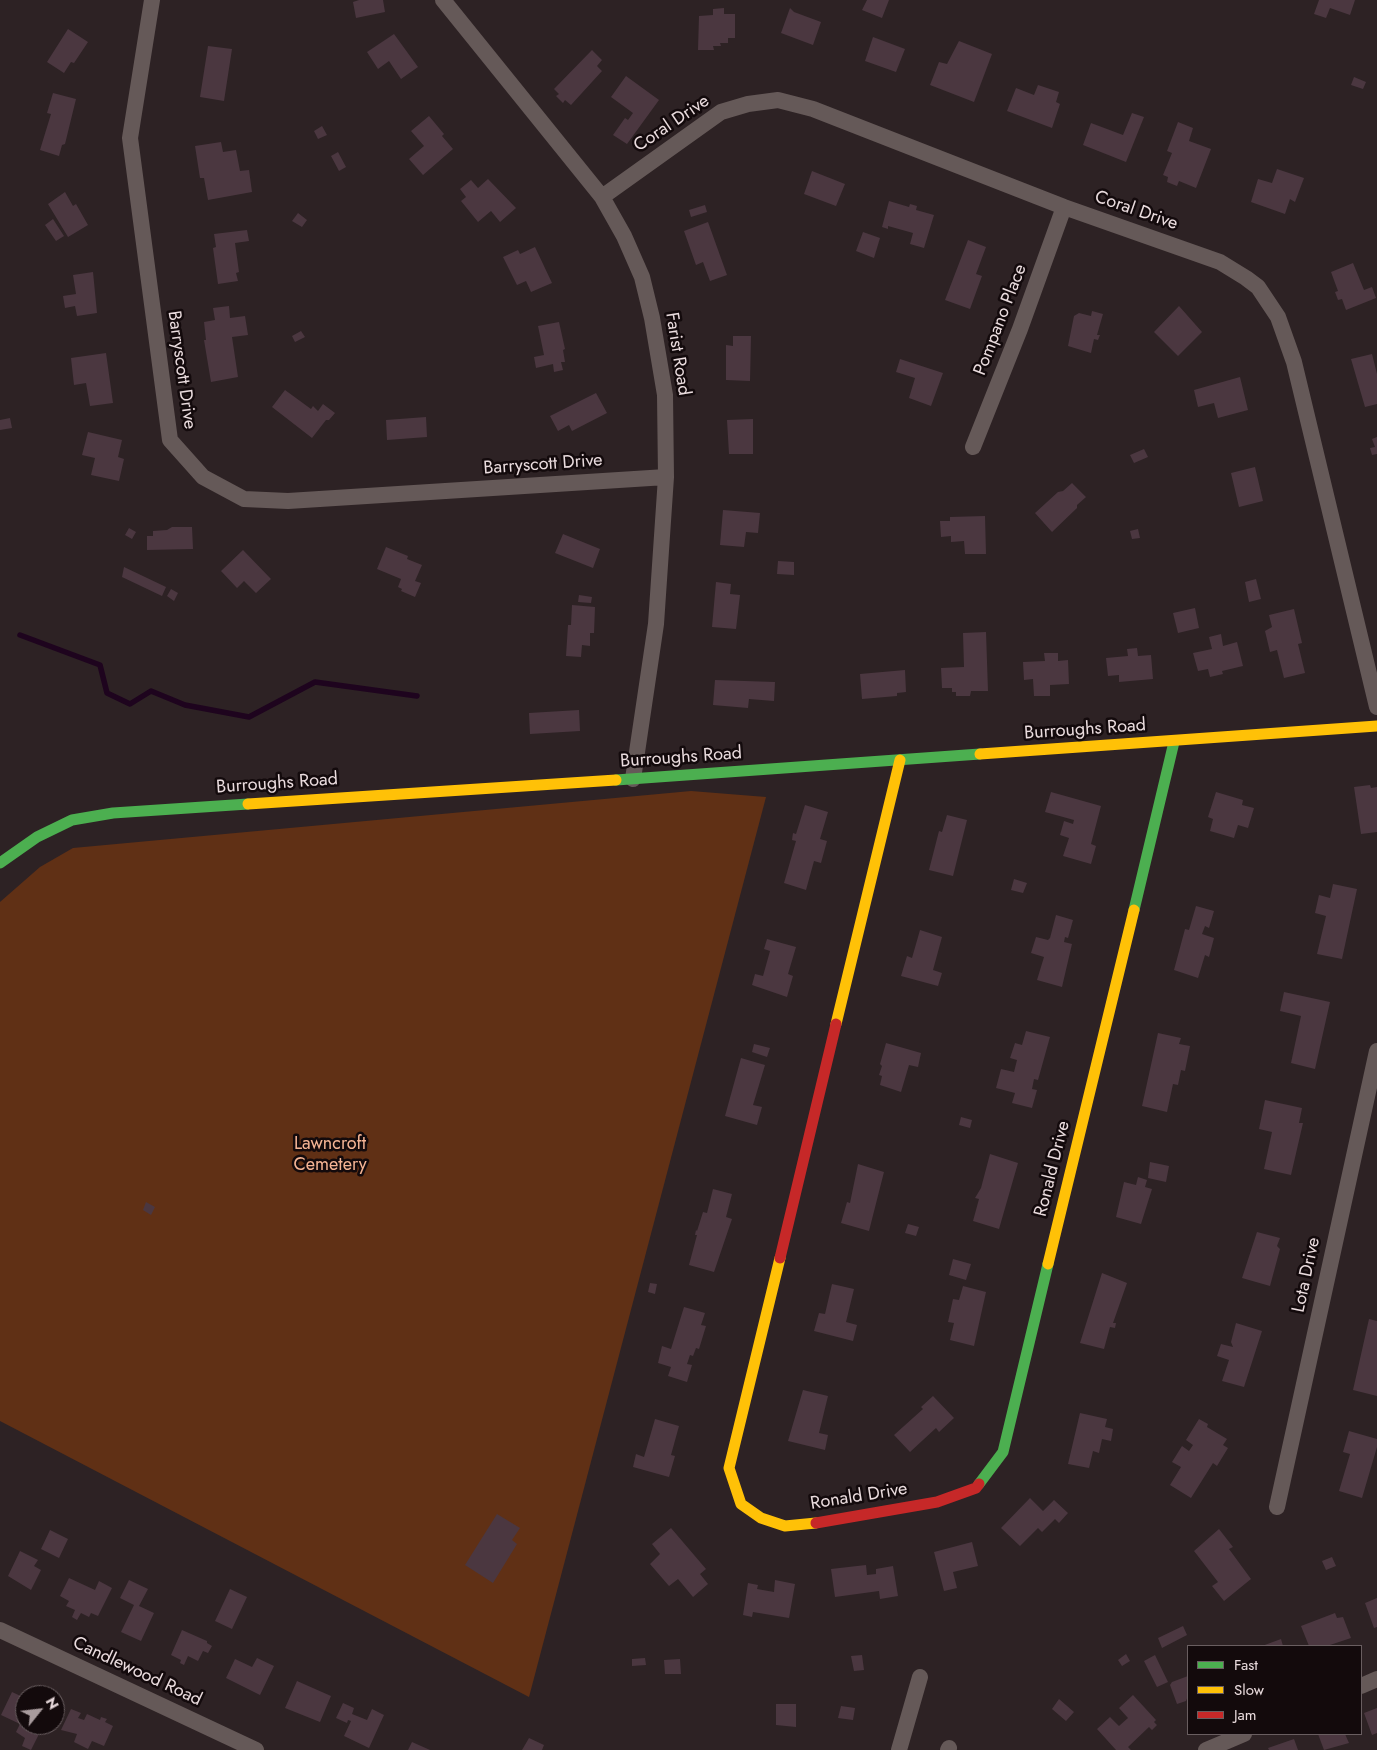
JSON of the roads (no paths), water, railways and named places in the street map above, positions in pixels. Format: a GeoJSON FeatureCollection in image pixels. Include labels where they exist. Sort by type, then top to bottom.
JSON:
{"type":"FeatureCollection","features":[{"type":"Feature","properties":{"kind":"street","name":"Barryscott Drive"},"geometry":{"type":"LineString","coordinates":[[152,0],[130,138],[170,440],[203,477],[244,499],[288,501],[666,477]]}},
{"type":"Feature","properties":{"kind":"street","name":"Farist Road"},"geometry":{"type":"LineString","coordinates":[[443,0],[602,198],[624,236],[642,277],[652,318],[665,395],[666,477],[656,624],[633,779]]}},
{"type":"Feature","properties":{"kind":"street","name":"Coral Drive"},"geometry":{"type":"LineString","coordinates":[[602,198],[721,112],[748,104],[778,100],[814,108],[1064,207],[1220,262],[1258,287],[1278,317],[1294,362],[1377,707]]}},
{"type":"Feature","properties":{"kind":"street","name":"Pompano Place"},"geometry":{"type":"LineString","coordinates":[[972,447],[1020,329],[1064,207]]}},
{"type":"Feature","properties":{"kind":"street","name":"Burroughs Road"},"geometry":{"type":"LineString","coordinates":[[0,863],[37,836],[72,820],[113,812],[633,779],[1174,742],[1377,726]]}},
{"type":"Feature","properties":{"kind":"street","name":"Ronald Drive"},"geometry":{"type":"LineString","coordinates":[[900,760],[729,1468],[741,1504],[761,1518],[785,1526],[822,1522],[937,1502],[976,1488],[1003,1452],[1174,742]]}},
{"type":"Feature","properties":{"kind":"street","name":"Lota Drive"},"geometry":{"type":"LineString","coordinates":[[1277,1507],[1377,1051]]}},
{"type":"Feature","properties":{"kind":"street","name":"Candlewood Road"},"geometry":{"type":"LineString","coordinates":[[0,1630],[256,1750]]}},
{"type":"Feature","properties":{"kind":"street"},"geometry":{"type":"LineString","coordinates":[[899,1750],[920,1677]]}},
{"type":"Feature","properties":{"kind":"street"},"geometry":{"type":"LineString","coordinates":[[1362,1686],[1377,1679]]}},
{"type":"Feature","properties":{"kind":"street"},"geometry":{"type":"LineString","coordinates":[[1206,1750],[1242,1735]]}},
{"type":"Feature","properties":{"kind":"waterway"},"geometry":{"type":"LineString","coordinates":[[20,635],[100,665],[107,693],[130,704],[151,691],[185,705],[249,717],[315,682],[417,696]]}},
{"type":"Feature","properties":{"kind":"park label","name":"Lawncroft Cemetery"},"geometry":{"type":"Point","coordinates":[330,1155]}}]}
